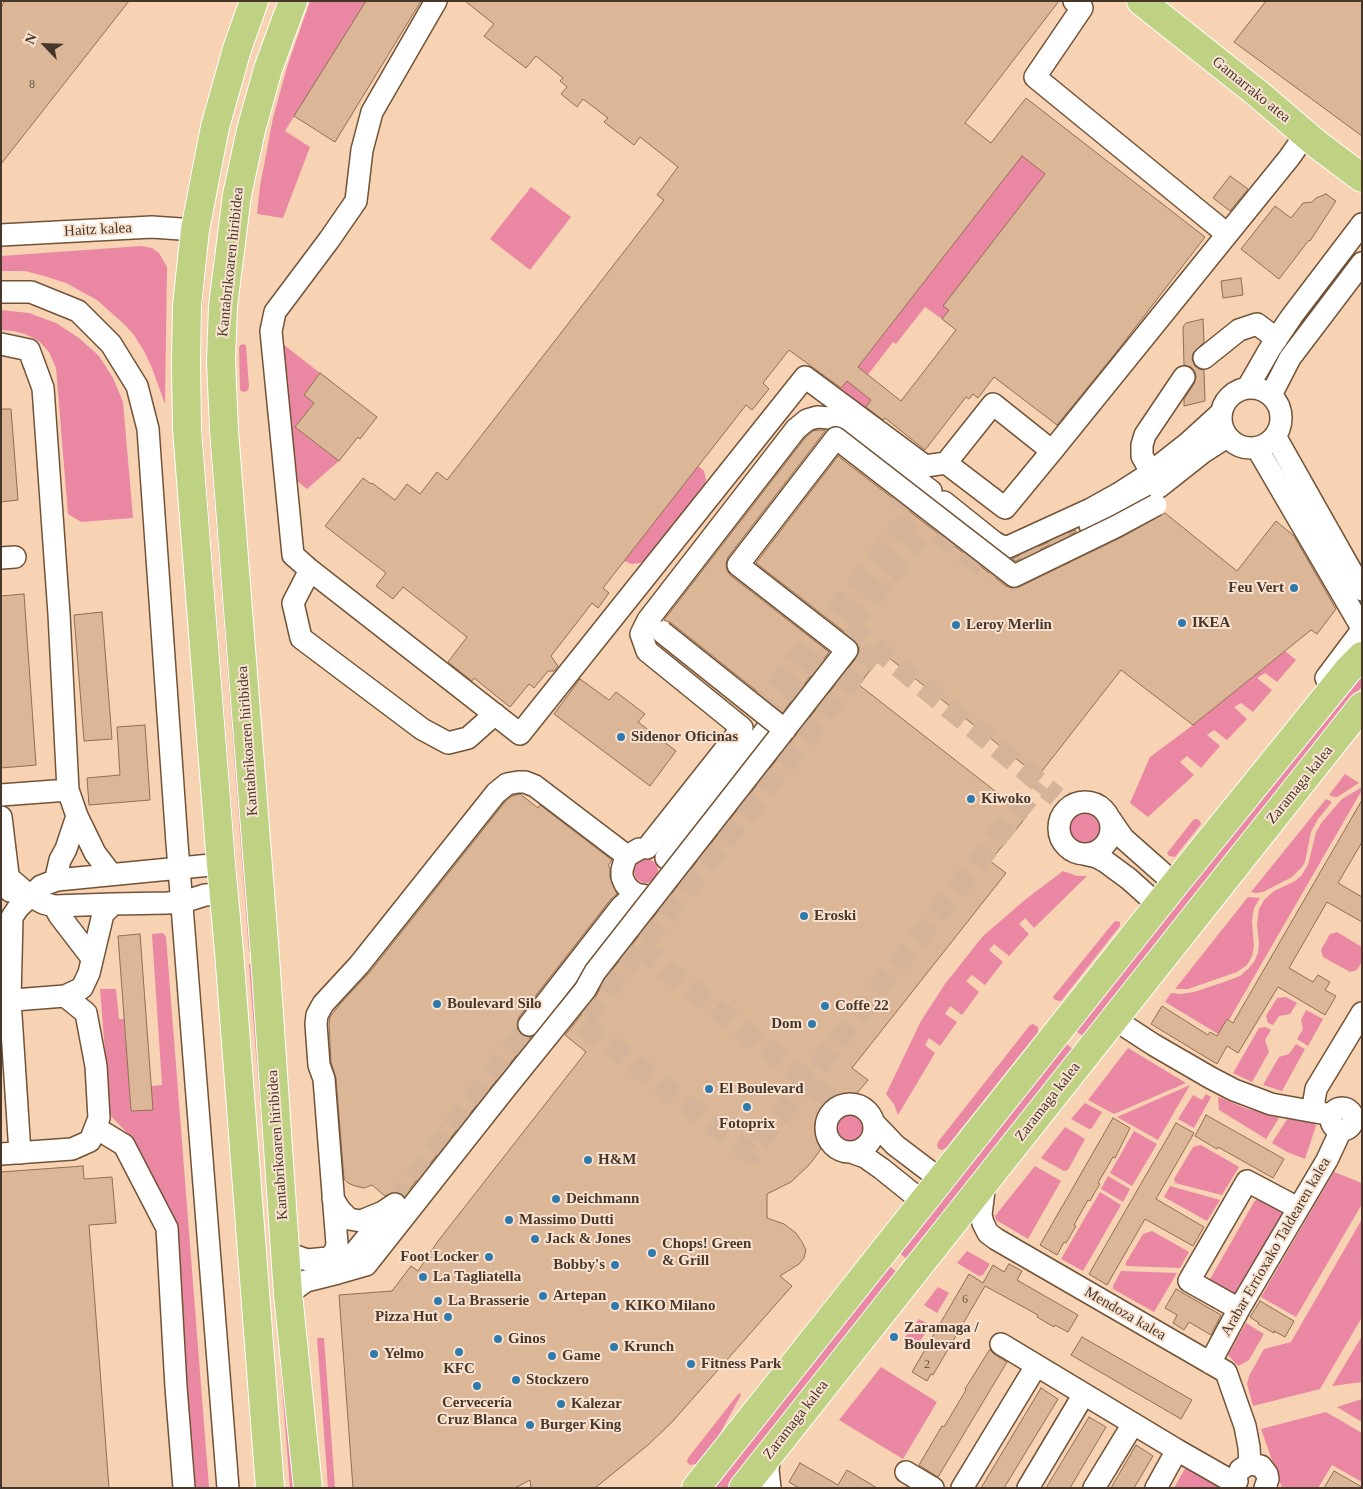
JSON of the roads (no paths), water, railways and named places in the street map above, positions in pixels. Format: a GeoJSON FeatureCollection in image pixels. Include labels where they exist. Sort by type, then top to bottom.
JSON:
{"type":"FeatureCollection","features":[{"type":"Feature","properties":{"kind":"main road"},"geometry":{"type":"LineString","coordinates":[[254,1],[237,48],[216,127],[194,230],[187,306],[186,363],[187,429],[270,1488]]}},
{"type":"Feature","properties":{"kind":"main road","name":"Kantabrikoaren hiribidea"},"geometry":{"type":"LineString","coordinates":[[293,1],[268,69],[238,187],[230,236],[223,306],[221,361],[224,430],[265,956],[288,1294],[308,1488]]}},
{"type":"Feature","properties":{"kind":"main road","name":"Gamarrako atea"},"geometry":{"type":"LineString","coordinates":[[1141,1],[1362,178]]}},
{"type":"Feature","properties":{"kind":"main road"},"geometry":{"type":"LineString","coordinates":[[696,1488],[1243,799],[1362,656]]}},
{"type":"Feature","properties":{"kind":"main road","name":"Zaramaga kalea"},"geometry":{"type":"LineString","coordinates":[[742,1488],[1359,711]]}},
{"type":"Feature","properties":{"kind":"street"},"geometry":{"type":"LineString","coordinates":[[436,1],[372,112],[362,150],[356,201],[276,312],[271,331],[294,555],[310,570],[520,734],[805,377],[925,466],[946,463],[993,404],[1052,451]]}},
{"type":"Feature","properties":{"kind":"street"},"geometry":{"type":"LineString","coordinates":[[1074,1],[1082,8],[1035,77],[1227,234]]}},
{"type":"Feature","properties":{"kind":"street"},"geometry":{"type":"LineString","coordinates":[[946,463],[1005,508],[1289,158],[1306,134]]}},
{"type":"Feature","properties":{"kind":"street"},"geometry":{"type":"LineString","coordinates":[[1248,387],[1292,316],[1362,224]]}},
{"type":"Feature","properties":{"kind":"street","name":"Haitz kalea"},"geometry":{"type":"LineString","coordinates":[[1,235],[152,227],[194,230]]}},
{"type":"Feature","properties":{"kind":"street"},"geometry":{"type":"LineString","coordinates":[[1271,395],[1290,358],[1362,263]]}},
{"type":"Feature","properties":{"kind":"street"},"geometry":{"type":"LineString","coordinates":[[1,292],[31,292],[78,311],[111,344],[137,386],[148,428],[179,867],[228,1488]]}},
{"type":"Feature","properties":{"kind":"street"},"geometry":{"type":"LineString","coordinates":[[1204,358],[1239,330],[1257,324],[1277,339]]}},
{"type":"Feature","properties":{"kind":"street"},"geometry":{"type":"LineString","coordinates":[[1,344],[29,350],[43,388],[59,614],[68,790],[77,816],[95,853],[111,874]]}},
{"type":"Feature","properties":{"kind":"street"},"geometry":{"type":"LineString","coordinates":[[1151,472],[1142,456],[1142,445],[1145,435],[1184,377]]}},
{"type":"Feature","properties":{"kind":"street"},"geometry":{"type":"LineString","coordinates":[[1248,387],[1264,390],[1271,395],[1277,402],[1281,420],[1275,436],[1264,446],[1256,448],[1240,446],[1230,440],[1221,426],[1221,413],[1230,395],[1248,387]]}},
{"type":"Feature","properties":{"kind":"street"},"geometry":{"type":"LineString","coordinates":[[763,724],[647,651],[641,634],[655,626],[796,429],[808,420],[818,417],[830,418],[839,422],[934,500],[1000,546],[1008,547],[1091,509],[1118,494],[1151,472],[1188,443],[1221,413]]}},
{"type":"Feature","properties":{"kind":"street"},"geometry":{"type":"LineString","coordinates":[[1275,436],[1362,590]]}},
{"type":"Feature","properties":{"kind":"street"},"geometry":{"type":"LineString","coordinates":[[647,848],[763,724],[847,650],[738,565],[836,438],[1014,576],[1156,505],[1191,480],[1230,440]]}},
{"type":"Feature","properties":{"kind":"street"},"geometry":{"type":"LineString","coordinates":[[1076,532],[1136,502],[1159,487],[1202,453],[1230,440]]}},
{"type":"Feature","properties":{"kind":"street"},"geometry":{"type":"LineString","coordinates":[[1243,799],[1362,629],[1256,448]]}},
{"type":"Feature","properties":{"kind":"street"},"geometry":{"type":"LineString","coordinates":[[310,570],[293,603],[301,638],[422,729],[448,743],[468,738],[495,714]]}},
{"type":"Feature","properties":{"kind":"street"},"geometry":{"type":"LineString","coordinates":[[655,626],[763,724]]}},
{"type":"Feature","properties":{"kind":"street"},"geometry":{"type":"LineString","coordinates":[[572,990],[553,1013],[532,1022],[621,907],[641,895],[630,890],[622,877],[622,870],[627,856],[640,848],[654,849],[661,852],[668,863],[763,724]]}},
{"type":"Feature","properties":{"kind":"street"},"geometry":{"type":"LineString","coordinates":[[288,1294],[306,1281],[366,1265],[585,990],[595,972],[763,724]]}},
{"type":"Feature","properties":{"kind":"street"},"geometry":{"type":"LineString","coordinates":[[285,1252],[307,1260],[328,1258],[335,1252],[337,1244],[324,1079],[319,1065],[317,1015],[323,1004],[359,965],[496,793],[507,784],[518,782],[526,782],[535,786],[627,856]]}},
{"type":"Feature","properties":{"kind":"street"},"geometry":{"type":"LineString","coordinates":[[1,795],[68,790]]}},
{"type":"Feature","properties":{"kind":"street"},"geometry":{"type":"LineString","coordinates":[[1088,802],[1095,804],[1106,812],[1123,838],[1146,859],[1167,894],[1129,879],[1106,862],[1077,853],[1065,845],[1061,838],[1060,808],[1088,802]]}},
{"type":"Feature","properties":{"kind":"street"},"geometry":{"type":"LineString","coordinates":[[57,880],[60,860],[66,849],[77,816]]}},
{"type":"Feature","properties":{"kind":"street"},"geometry":{"type":"LineString","coordinates":[[1,817],[12,918],[6,1000],[11,1153],[72,1149],[93,1134],[99,1118],[96,1066],[86,1013],[65,996]]}},
{"type":"Feature","properties":{"kind":"street"},"geometry":{"type":"LineString","coordinates":[[1084,854],[1100,850],[1106,844],[1110,836],[1110,819]]}},
{"type":"Feature","properties":{"kind":"street"},"geometry":{"type":"LineString","coordinates":[[12,918],[18,908],[30,896],[42,886],[57,880],[221,864]]}},
{"type":"Feature","properties":{"kind":"street"},"geometry":{"type":"LineString","coordinates":[[8,877],[30,896],[54,906],[183,902],[205,895],[224,894]]}},
{"type":"Feature","properties":{"kind":"street"},"geometry":{"type":"LineString","coordinates":[[6,1000],[65,996],[82,988],[89,974],[103,914],[113,904]]}},
{"type":"Feature","properties":{"kind":"street"},"geometry":{"type":"LineString","coordinates":[[54,906],[92,958]]}},
{"type":"Feature","properties":{"kind":"street","name":"Arabar Errioxako Taldearen kalea"},"geometry":{"type":"LineString","coordinates":[[1218,1367],[1239,1309],[1327,1160],[1341,1117],[1314,1101],[1316,1089],[1362,1013]]}},
{"type":"Feature","properties":{"kind":"street"},"geometry":{"type":"LineString","coordinates":[[1114,1019],[1202,1074],[1234,1090],[1271,1104],[1341,1117]]}},
{"type":"Feature","properties":{"kind":"street"},"geometry":{"type":"LineString","coordinates":[[855,1104],[870,1113],[874,1123],[874,1135],[867,1145],[857,1152],[844,1152],[836,1148],[830,1143],[827,1135],[826,1127],[833,1110],[855,1104]]}},
{"type":"Feature","properties":{"kind":"street"},"geometry":{"type":"LineString","coordinates":[[874,1123],[896,1144],[940,1180]]}},
{"type":"Feature","properties":{"kind":"street"},"geometry":{"type":"LineString","coordinates":[[93,1134],[124,1145],[167,1228],[184,1488]]}},
{"type":"Feature","properties":{"kind":"street"},"geometry":{"type":"LineString","coordinates":[[851,1152],[873,1162],[923,1202]]}},
{"type":"Feature","properties":{"kind":"street"},"geometry":{"type":"LineString","coordinates":[[1239,1309],[1189,1281],[1247,1181],[1298,1208]]}},
{"type":"Feature","properties":{"kind":"street","name":"Mendoza kalea"},"geometry":{"type":"LineString","coordinates":[[985,1182],[981,1215],[988,1233],[1218,1367]]}},
{"type":"Feature","properties":{"kind":"street"},"geometry":{"type":"LineString","coordinates":[[333,1199],[340,1210],[350,1219],[362,1221],[389,1208],[378,1226],[338,1273]]}},
{"type":"Feature","properties":{"kind":"street"},"geometry":{"type":"LineString","coordinates":[[1001,1344],[1238,1485],[1240,1470],[1247,1465],[1256,1464],[1264,1470],[1268,1479],[1265,1488]]}},
{"type":"Feature","properties":{"kind":"street"},"geometry":{"type":"LineString","coordinates":[[962,1488],[1036,1366]]}},
{"type":"Feature","properties":{"kind":"street"},"geometry":{"type":"LineString","coordinates":[[1218,1367],[1245,1426],[1250,1464]]}},
{"type":"Feature","properties":{"kind":"street"},"geometry":{"type":"LineString","coordinates":[[1028,1488],[1084,1394]]}},
{"type":"Feature","properties":{"kind":"street"},"geometry":{"type":"LineString","coordinates":[[1094,1488],[1133,1424]]}},
{"type":"Feature","properties":{"kind":"street"},"geometry":{"type":"LineString","coordinates":[[1156,1488],[1177,1450]]}},
{"type":"Feature","properties":{"kind":"street"},"geometry":{"type":"LineString","coordinates":[[770,1454],[768,1470],[770,1488]]}},
{"type":"Feature","properties":{"kind":"street"},"geometry":{"type":"LineString","coordinates":[[906,1472],[933,1488]]}},
{"type":"Feature","properties":{"kind":"tunnel"},"geometry":{"type":"LineString","coordinates":[[911,535],[902,527],[898,513],[903,499],[916,491]]}},
{"type":"Feature","properties":{"kind":"tunnel"},"geometry":{"type":"LineString","coordinates":[[755,713],[902,527]]}},
{"type":"Feature","properties":{"kind":"tunnel"},"geometry":{"type":"LineString","coordinates":[[938,533],[980,565],[991,568],[1005,565],[1076,532]]}},
{"type":"Feature","properties":{"kind":"tunnel"},"geometry":{"type":"LineString","coordinates":[[770,725],[919,538]]}},
{"type":"Feature","properties":{"kind":"tunnel"},"geometry":{"type":"LineString","coordinates":[[849,626],[1057,797]]}},
{"type":"Feature","properties":{"kind":"tunnel"},"geometry":{"type":"LineString","coordinates":[[876,648],[581,1023],[750,1153],[1040,783]]}},
{"type":"Feature","properties":{"kind":"tunnel"},"geometry":{"type":"LineString","coordinates":[[640,948],[835,1103]]}},
{"type":"Feature","properties":{"kind":"tunnel"},"geometry":{"type":"LineString","coordinates":[[395,1204],[529,1025]]}},
{"type":"Feature","properties":{"kind":"place","name":"Feu Vert"},"geometry":{"type":"Point","coordinates":[1294,588]}},
{"type":"Feature","properties":{"kind":"place","name":"IKEA"},"geometry":{"type":"Point","coordinates":[1182,623]}},
{"type":"Feature","properties":{"kind":"place","name":"Leroy Merlin"},"geometry":{"type":"Point","coordinates":[956,625]}},
{"type":"Feature","properties":{"kind":"place","name":"Sidenor Oficinas"},"geometry":{"type":"Point","coordinates":[621,737]}},
{"type":"Feature","properties":{"kind":"place","name":"Kiwoko"},"geometry":{"type":"Point","coordinates":[971,799]}},
{"type":"Feature","properties":{"kind":"place","name":"Eroski"},"geometry":{"type":"Point","coordinates":[804,916]}},
{"type":"Feature","properties":{"kind":"place","name":"Boulevard Silo"},"geometry":{"type":"Point","coordinates":[437,1004]}},
{"type":"Feature","properties":{"kind":"place","name":"Coffe 22"},"geometry":{"type":"Point","coordinates":[825,1006]}},
{"type":"Feature","properties":{"kind":"place","name":"Dom"},"geometry":{"type":"Point","coordinates":[812,1024]}},
{"type":"Feature","properties":{"kind":"place","name":"El Boulevard"},"geometry":{"type":"Point","coordinates":[709,1089]}},
{"type":"Feature","properties":{"kind":"place","name":"Fotoprix"},"geometry":{"type":"Point","coordinates":[747,1107]}},
{"type":"Feature","properties":{"kind":"place","name":"H&M"},"geometry":{"type":"Point","coordinates":[588,1160]}},
{"type":"Feature","properties":{"kind":"place","name":"Deichmann"},"geometry":{"type":"Point","coordinates":[556,1199]}},
{"type":"Feature","properties":{"kind":"place","name":"Massimo Dutti"},"geometry":{"type":"Point","coordinates":[509,1220]}},
{"type":"Feature","properties":{"kind":"place","name":"Jack & Jones"},"geometry":{"type":"Point","coordinates":[535,1239]}},
{"type":"Feature","properties":{"kind":"place","name":"Chops! Green & Grill"},"geometry":{"type":"Point","coordinates":[652,1253]}},
{"type":"Feature","properties":{"kind":"place","name":"Foot Locker"},"geometry":{"type":"Point","coordinates":[489,1257]}},
{"type":"Feature","properties":{"kind":"place","name":"Bobby's"},"geometry":{"type":"Point","coordinates":[615,1265]}},
{"type":"Feature","properties":{"kind":"place","name":"La Tagliatella"},"geometry":{"type":"Point","coordinates":[423,1277]}},
{"type":"Feature","properties":{"kind":"place","name":"Artepan"},"geometry":{"type":"Point","coordinates":[543,1296]}},
{"type":"Feature","properties":{"kind":"place","name":"La Brasserie"},"geometry":{"type":"Point","coordinates":[438,1301]}},
{"type":"Feature","properties":{"kind":"place","name":"KIKO Milano"},"geometry":{"type":"Point","coordinates":[615,1306]}},
{"type":"Feature","properties":{"kind":"place","name":"Pizza Hut"},"geometry":{"type":"Point","coordinates":[448,1317]}},
{"type":"Feature","properties":{"kind":"place","name":"Zaramaga / Boulevard"},"geometry":{"type":"Point","coordinates":[894,1337]}},
{"type":"Feature","properties":{"kind":"place","name":"Ginos"},"geometry":{"type":"Point","coordinates":[498,1339]}},
{"type":"Feature","properties":{"kind":"place","name":"Krunch"},"geometry":{"type":"Point","coordinates":[614,1347]}},
{"type":"Feature","properties":{"kind":"place","name":"KFC"},"geometry":{"type":"Point","coordinates":[459,1352]}},
{"type":"Feature","properties":{"kind":"place","name":"Yelmo"},"geometry":{"type":"Point","coordinates":[374,1354]}},
{"type":"Feature","properties":{"kind":"place","name":"Game"},"geometry":{"type":"Point","coordinates":[552,1356]}},
{"type":"Feature","properties":{"kind":"place","name":"Fitness Park"},"geometry":{"type":"Point","coordinates":[691,1364]}},
{"type":"Feature","properties":{"kind":"place","name":"Stockzero"},"geometry":{"type":"Point","coordinates":[516,1380]}},
{"type":"Feature","properties":{"kind":"place","name":"Cervecería Cruz Blanca"},"geometry":{"type":"Point","coordinates":[477,1386]}},
{"type":"Feature","properties":{"kind":"place","name":"Kalezar"},"geometry":{"type":"Point","coordinates":[561,1404]}},
{"type":"Feature","properties":{"kind":"place","name":"Burger King"},"geometry":{"type":"Point","coordinates":[530,1425]}}]}
